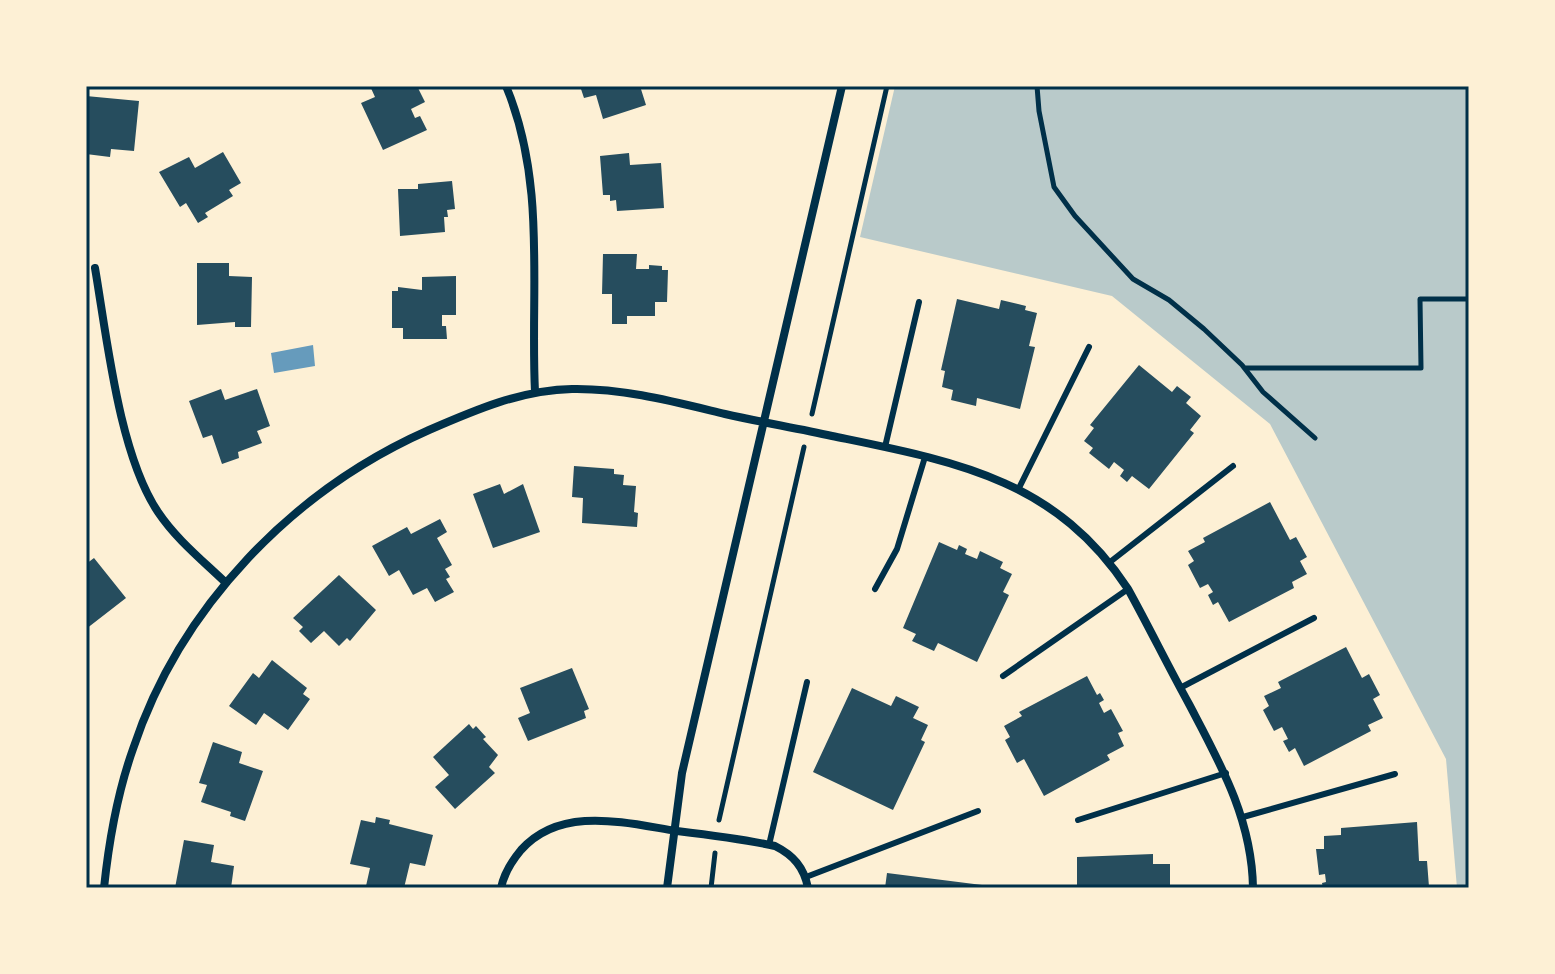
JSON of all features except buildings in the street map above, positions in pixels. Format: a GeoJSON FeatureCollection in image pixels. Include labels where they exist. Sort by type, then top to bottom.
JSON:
{"type":"FeatureCollection","features":[{"type":"Feature","properties":{"kind":"street"},"geometry":{"type":"LineString","coordinates":[[506,86],[523,137],[532,181],[535,392]]}},
{"type":"Feature","properties":{"kind":"street"},"geometry":{"type":"LineString","coordinates":[[667,888],[682,773],[842,86]]}},
{"type":"Feature","properties":{"kind":"street"},"geometry":{"type":"LineString","coordinates":[[95,268],[127,436],[142,482],[157,511],[178,537],[226,583]]}},
{"type":"Feature","properties":{"kind":"street"},"geometry":{"type":"LineString","coordinates":[[104,888],[112,825],[133,746],[167,671],[190,632],[226,583],[285,523],[352,471],[407,440],[497,402],[535,392],[572,389],[680,402],[925,457],[988,474],[1019,488],[1069,520],[1110,562],[1128,589],[1226,773],[1243,817],[1251,851],[1253,888]]}},
{"type":"Feature","properties":{"kind":"street"},"geometry":{"type":"LineString","coordinates":[[501,888],[504,875],[530,840],[547,829],[570,822],[593,821],[769,845],[789,853],[806,877],[808,888]]}},
{"type":"Feature","properties":{"kind":"lane"},"geometry":{"type":"LineString","coordinates":[[885,447],[919,302]]}},
{"type":"Feature","properties":{"kind":"lane"},"geometry":{"type":"LineString","coordinates":[[1019,488],[1089,347]]}},
{"type":"Feature","properties":{"kind":"lane"},"geometry":{"type":"LineString","coordinates":[[875,589],[897,549],[925,457]]}},
{"type":"Feature","properties":{"kind":"lane"},"geometry":{"type":"LineString","coordinates":[[1110,562],[1233,466]]}},
{"type":"Feature","properties":{"kind":"lane"},"geometry":{"type":"LineString","coordinates":[[1003,676],[1128,589]]}},
{"type":"Feature","properties":{"kind":"lane"},"geometry":{"type":"LineString","coordinates":[[1180,688],[1314,618]]}},
{"type":"Feature","properties":{"kind":"lane"},"geometry":{"type":"LineString","coordinates":[[769,845],[807,682]]}},
{"type":"Feature","properties":{"kind":"lane"},"geometry":{"type":"LineString","coordinates":[[1078,820],[1226,773]]}},
{"type":"Feature","properties":{"kind":"lane"},"geometry":{"type":"LineString","coordinates":[[1243,817],[1395,774]]}},
{"type":"Feature","properties":{"kind":"lane"},"geometry":{"type":"LineString","coordinates":[[806,877],[978,811]]}},
{"type":"Feature","properties":{"kind":"path"},"geometry":{"type":"LineString","coordinates":[[711,888],[716,836],[887,86]]}},
{"type":"Feature","properties":{"kind":"path"},"geometry":{"type":"LineString","coordinates":[[1037,86],[1054,187],[1075,216],[1133,279],[1169,300],[1245,368],[1263,392],[1315,438]]}},
{"type":"Feature","properties":{"kind":"path"},"geometry":{"type":"LineString","coordinates":[[1245,368],[1421,368],[1420,299],[1469,299]]}},
{"type":"Feature","properties":{"kind":"shaded area"},"geometry":{"type":"Polygon","coordinates":[[[895,86],[1469,86],[1469,888],[1457,888],[1446,759],[1270,424],[1112,296],[860,237],[895,86]]]}},
{"type":"Feature","properties":{"kind":"water"},"geometry":{"type":"Polygon","coordinates":[[[313,345],[315,366],[274,373],[271,353],[313,345]]]}}]}
